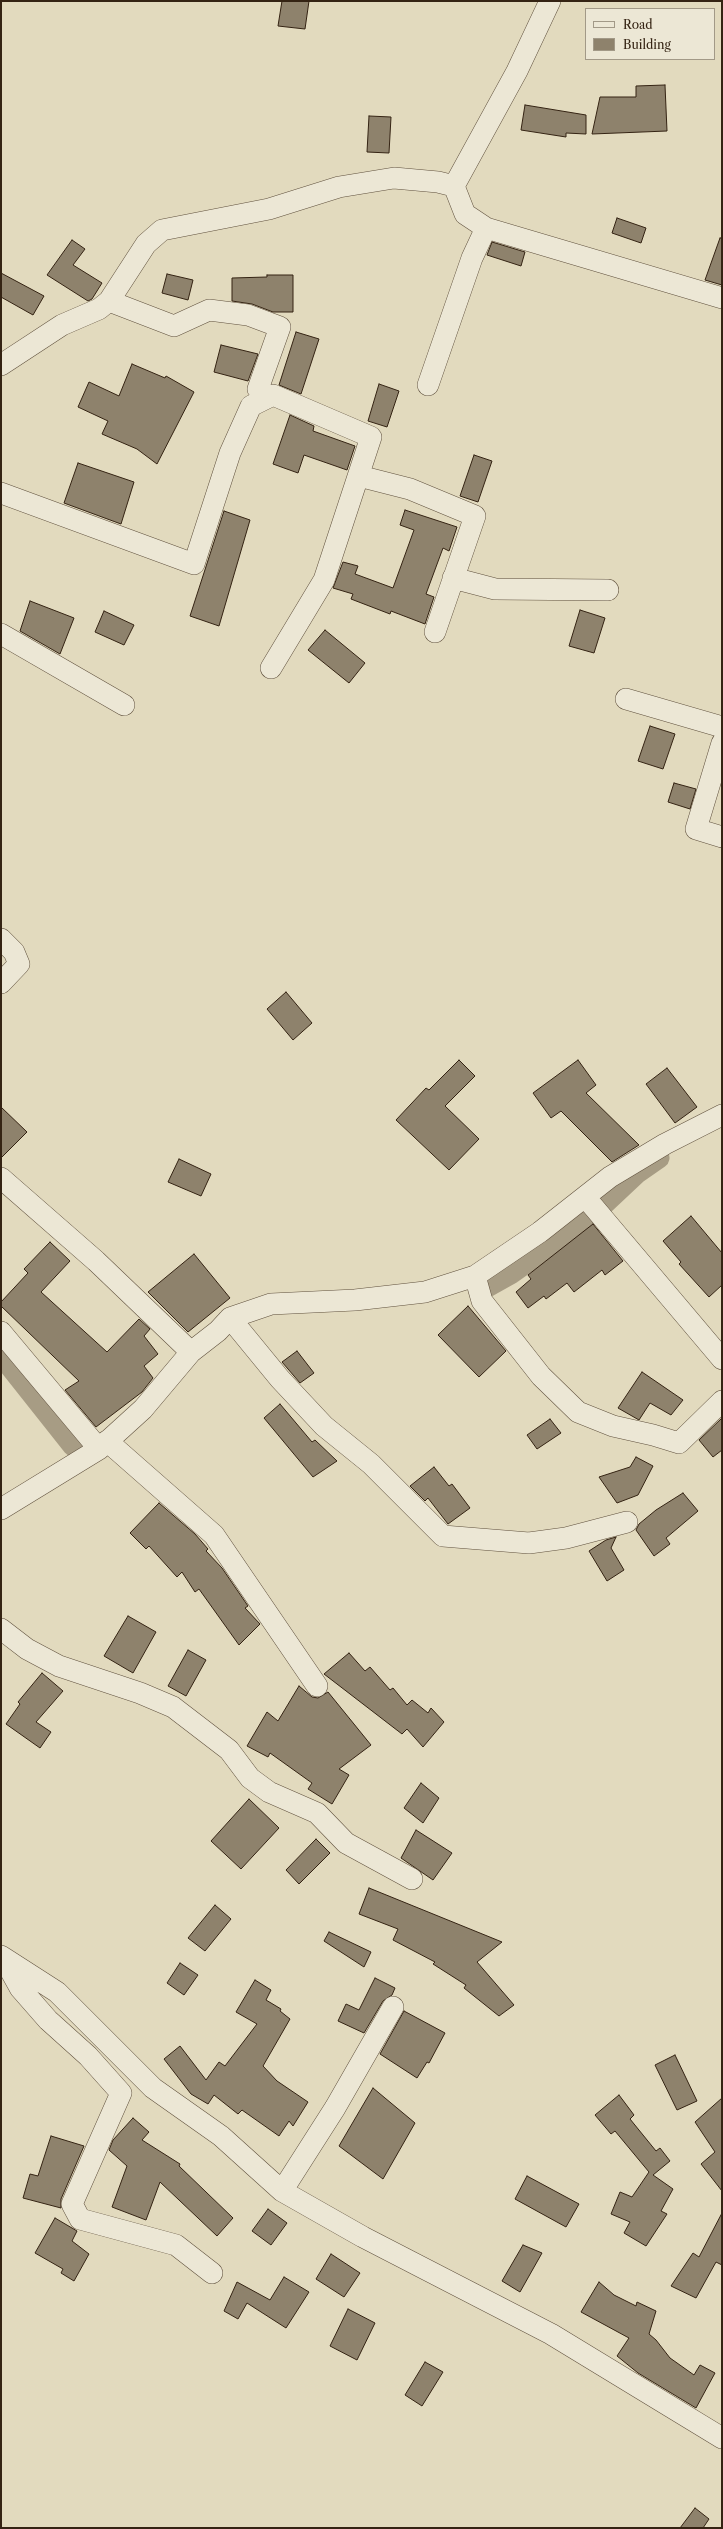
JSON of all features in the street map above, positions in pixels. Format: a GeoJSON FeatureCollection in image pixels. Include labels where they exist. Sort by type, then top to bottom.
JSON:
{"type":"FeatureCollection","features":[{"type":"Feature","properties":{"kind":"street"},"geometry":{"type":"LineString","coordinates":[[454,186],[517,71],[550,1]]}},
{"type":"Feature","properties":{"kind":"street"},"geometry":{"type":"LineString","coordinates":[[1,365],[62,325],[99,309],[109,301],[146,244],[162,230],[269,209],[339,187],[394,178],[438,182],[454,186]]}},
{"type":"Feature","properties":{"kind":"street"},"geometry":{"type":"LineString","coordinates":[[454,186],[465,214],[486,228],[722,298]]}},
{"type":"Feature","properties":{"kind":"street"},"geometry":{"type":"LineString","coordinates":[[428,385],[472,258],[486,228]]}},
{"type":"Feature","properties":{"kind":"street"},"geometry":{"type":"LineString","coordinates":[[109,301],[174,326],[209,310],[248,315],[280,327],[258,389],[266,398]]}},
{"type":"Feature","properties":{"kind":"street"},"geometry":{"type":"LineString","coordinates":[[1,493],[194,564],[230,453],[250,406],[273,395],[371,437],[324,580],[271,668]]}},
{"type":"Feature","properties":{"kind":"street"},"geometry":{"type":"LineString","coordinates":[[359,476],[410,489],[475,516],[435,632]]}},
{"type":"Feature","properties":{"kind":"street"},"geometry":{"type":"LineString","coordinates":[[453,578],[495,589],[608,590]]}},
{"type":"Feature","properties":{"kind":"street"},"geometry":{"type":"LineString","coordinates":[[1,634],[124,705]]}},
{"type":"Feature","properties":{"kind":"street"},"geometry":{"type":"LineString","coordinates":[[626,699],[722,727]]}},
{"type":"Feature","properties":{"kind":"street"},"geometry":{"type":"LineString","coordinates":[[722,743],[696,829],[722,838]]}},
{"type":"Feature","properties":{"kind":"street"},"geometry":{"type":"LineString","coordinates":[[1,939],[14,952],[19,964],[1,982]]}},
{"type":"Feature","properties":{"kind":"street"},"geometry":{"type":"LineString","coordinates":[[1,1509],[103,1445],[143,1408],[191,1352],[218,1331],[230,1318],[271,1304],[355,1300],[425,1292],[475,1276],[591,1205],[610,1177],[665,1144],[722,1115]]}},
{"type":"Feature","properties":{"kind":"street"},"geometry":{"type":"LineString","coordinates":[[1,1178],[96,1261],[191,1352]]}},
{"type":"Feature","properties":{"kind":"street"},"geometry":{"type":"LineString","coordinates":[[591,1205],[722,1359]]}},
{"type":"Feature","properties":{"kind":"street"},"geometry":{"type":"LineString","coordinates":[[475,1276],[482,1301],[541,1376],[578,1412],[614,1426],[653,1434],[679,1443],[722,1401]]}},
{"type":"Feature","properties":{"kind":"street"},"geometry":{"type":"LineString","coordinates":[[230,1318],[280,1379],[324,1426],[371,1464],[443,1536],[529,1544],[566,1538],[627,1522]]}},
{"type":"Feature","properties":{"kind":"street"},"geometry":{"type":"LineString","coordinates":[[1,1332],[103,1445],[214,1535],[317,1686]]}},
{"type":"Feature","properties":{"kind":"street"},"geometry":{"type":"LineString","coordinates":[[1,1629],[27,1648],[59,1666],[140,1693],[173,1707],[229,1750],[250,1778],[262,1787],[317,1813],[346,1843],[412,1879]]}},
{"type":"Feature","properties":{"kind":"street"},"geometry":{"type":"LineString","coordinates":[[2,1957],[57,1992],[153,2088],[221,2136],[282,2190],[363,2237],[551,2334],[722,2438]]}},
{"type":"Feature","properties":{"kind":"street"},"geometry":{"type":"LineString","coordinates":[[2,1957],[24,1994],[48,2020],[88,2056],[121,2093],[72,2204],[80,2219],[176,2245],[212,2273]]}},
{"type":"Feature","properties":{"kind":"street"},"geometry":{"type":"LineString","coordinates":[[282,2190],[335,2108],[393,2007]]}},
{"type":"Feature","properties":{"kind":"building"},"geometry":{"type":"Polygon","coordinates":[[[282,1],[309,1],[305,29],[278,26],[282,1]]]}},
{"type":"Feature","properties":{"kind":"building"},"geometry":{"type":"Polygon","coordinates":[[[665,85],[667,131],[592,134],[600,97],[636,97],[636,86],[665,85]]]}},
{"type":"Feature","properties":{"kind":"building"},"geometry":{"type":"Polygon","coordinates":[[[525,105],[586,115],[586,134],[566,133],[566,137],[521,130],[525,105]]]}},
{"type":"Feature","properties":{"kind":"building"},"geometry":{"type":"Polygon","coordinates":[[[369,116],[391,117],[389,153],[367,152],[369,116]]]}},
{"type":"Feature","properties":{"kind":"building"},"geometry":{"type":"Polygon","coordinates":[[[617,218],[646,228],[641,243],[612,233],[617,218]]]}},
{"type":"Feature","properties":{"kind":"building"},"geometry":{"type":"Polygon","coordinates":[[[720,238],[722,238],[722,285],[705,280],[720,238]]]}},
{"type":"Feature","properties":{"kind":"building"},"geometry":{"type":"Polygon","coordinates":[[[72,240],[85,249],[73,265],[102,283],[92,299],[88,301],[47,275],[72,240]]]}},
{"type":"Feature","properties":{"kind":"building"},"geometry":{"type":"Polygon","coordinates":[[[492,242],[525,252],[521,266],[487,255],[492,242]]]}},
{"type":"Feature","properties":{"kind":"building"},"geometry":{"type":"Polygon","coordinates":[[[1,273],[44,296],[33,315],[1,297],[1,273]]]}},
{"type":"Feature","properties":{"kind":"building"},"geometry":{"type":"Polygon","coordinates":[[[167,274],[193,280],[188,300],[162,293],[167,274]]]}},
{"type":"Feature","properties":{"kind":"building"},"geometry":{"type":"Polygon","coordinates":[[[267,275],[293,275],[293,312],[273,312],[252,304],[232,301],[232,278],[267,277],[267,275]]]}},
{"type":"Feature","properties":{"kind":"building"},"geometry":{"type":"Polygon","coordinates":[[[296,332],[319,339],[301,394],[279,385],[296,332]]]}},
{"type":"Feature","properties":{"kind":"building"},"geometry":{"type":"Polygon","coordinates":[[[221,345],[258,354],[248,381],[214,372],[221,345]]]}},
{"type":"Feature","properties":{"kind":"building"},"geometry":{"type":"Polygon","coordinates":[[[132,364],[165,378],[166,376],[194,392],[157,464],[137,449],[102,434],[108,421],[78,407],[89,382],[119,396],[132,364]]]}},
{"type":"Feature","properties":{"kind":"building"},"geometry":{"type":"Polygon","coordinates":[[[379,384],[399,391],[387,427],[368,421],[379,384]]]}},
{"type":"Feature","properties":{"kind":"building"},"geometry":{"type":"Polygon","coordinates":[[[290,415],[314,426],[313,431],[355,446],[347,470],[304,455],[298,473],[273,464],[290,415]]]}},
{"type":"Feature","properties":{"kind":"building"},"geometry":{"type":"Polygon","coordinates":[[[474,455],[492,461],[478,502],[460,496],[474,455]]]}},
{"type":"Feature","properties":{"kind":"building"},"geometry":{"type":"Polygon","coordinates":[[[78,463],[134,482],[121,524],[64,503],[78,463]]]}},
{"type":"Feature","properties":{"kind":"building"},"geometry":{"type":"Polygon","coordinates":[[[405,510],[457,527],[449,551],[443,548],[426,594],[434,597],[425,624],[391,611],[390,614],[351,599],[353,594],[333,588],[343,562],[358,566],[355,574],[393,588],[414,530],[400,525],[405,510]]]}},
{"type":"Feature","properties":{"kind":"building"},"geometry":{"type":"Polygon","coordinates":[[[224,511],[250,520],[219,626],[190,616],[224,511]]]}},
{"type":"Feature","properties":{"kind":"building"},"geometry":{"type":"Polygon","coordinates":[[[30,601],[74,618],[60,654],[20,631],[30,601]]]}},
{"type":"Feature","properties":{"kind":"building"},"geometry":{"type":"Polygon","coordinates":[[[580,610],[605,618],[594,653],[569,646],[580,610]]]}},
{"type":"Feature","properties":{"kind":"building"},"geometry":{"type":"Polygon","coordinates":[[[104,611],[134,625],[124,645],[95,632],[104,611]]]}},
{"type":"Feature","properties":{"kind":"building"},"geometry":{"type":"Polygon","coordinates":[[[325,630],[365,663],[349,683],[308,650],[325,630]]]}},
{"type":"Feature","properties":{"kind":"building"},"geometry":{"type":"Polygon","coordinates":[[[650,726],[675,734],[663,769],[638,761],[650,726]]]}},
{"type":"Feature","properties":{"kind":"building"},"geometry":{"type":"Polygon","coordinates":[[[674,783],[696,789],[690,809],[668,802],[674,783]]]}},
{"type":"Feature","properties":{"kind":"building"},"geometry":{"type":"Polygon","coordinates":[[[286,992],[312,1023],[293,1040],[267,1009],[286,992]]]}},
{"type":"Feature","properties":{"kind":"building"},"geometry":{"type":"Polygon","coordinates":[[[459,1060],[475,1076],[445,1106],[479,1139],[449,1170],[396,1120],[426,1088],[429,1090],[459,1060]]]}},
{"type":"Feature","properties":{"kind":"building"},"geometry":{"type":"Polygon","coordinates":[[[578,1060],[596,1085],[586,1093],[639,1145],[612,1162],[561,1111],[551,1118],[533,1093],[578,1060]]]}},
{"type":"Feature","properties":{"kind":"building"},"geometry":{"type":"Polygon","coordinates":[[[667,1068],[697,1107],[675,1123],[646,1084],[667,1068]]]}},
{"type":"Feature","properties":{"kind":"building"},"geometry":{"type":"Polygon","coordinates":[[[1,1107],[27,1132],[1,1158],[1,1107]]]}},
{"type":"Feature","properties":{"kind":"building"},"geometry":{"type":"Polygon","coordinates":[[[179,1159],[211,1174],[201,1196],[168,1182],[179,1159]]]}},
{"type":"Feature","properties":{"kind":"building"},"geometry":{"type":"Polygon","coordinates":[[[691,1216],[722,1253],[722,1285],[709,1297],[679,1264],[681,1262],[663,1241],[691,1216]]]}},
{"type":"Feature","properties":{"kind":"building"},"geometry":{"type":"Polygon","coordinates":[[[593,1224],[623,1261],[605,1275],[602,1270],[574,1292],[567,1283],[546,1299],[544,1296],[528,1308],[516,1292],[531,1279],[528,1275],[593,1224]]]}},
{"type":"Feature","properties":{"kind":"building"},"geometry":{"type":"Polygon","coordinates":[[[50,1242],[70,1261],[41,1292],[107,1352],[139,1319],[150,1329],[144,1336],[158,1354],[144,1366],[153,1378],[142,1392],[96,1427],[65,1390],[79,1381],[1,1306],[1,1302],[28,1273],[24,1269],[50,1242]]]}},
{"type":"Feature","properties":{"kind":"building"},"geometry":{"type":"Polygon","coordinates":[[[194,1254],[230,1298],[188,1332],[148,1292],[194,1254]]]}},
{"type":"Feature","properties":{"kind":"building"},"geometry":{"type":"Polygon","coordinates":[[[468,1306],[506,1351],[479,1377],[438,1335],[468,1306]]]}},
{"type":"Feature","properties":{"kind":"building"},"geometry":{"type":"Polygon","coordinates":[[[297,1351],[314,1373],[300,1383],[282,1362],[297,1351]]]}},
{"type":"Feature","properties":{"kind":"building"},"geometry":{"type":"Polygon","coordinates":[[[642,1372],[683,1400],[671,1415],[650,1403],[639,1420],[618,1408],[642,1372]]]}},
{"type":"Feature","properties":{"kind":"building"},"geometry":{"type":"Polygon","coordinates":[[[280,1404],[312,1442],[315,1440],[337,1461],[313,1477],[264,1418],[280,1404]]]}},
{"type":"Feature","properties":{"kind":"building"},"geometry":{"type":"Polygon","coordinates":[[[722,1418],[722,1450],[713,1457],[699,1440],[722,1418]]]}},
{"type":"Feature","properties":{"kind":"building"},"geometry":{"type":"Polygon","coordinates":[[[550,1419],[561,1433],[537,1449],[527,1435],[550,1419]]]}},
{"type":"Feature","properties":{"kind":"building"},"geometry":{"type":"Polygon","coordinates":[[[636,1457],[653,1466],[638,1495],[617,1503],[599,1477],[630,1467],[636,1457]]]}},
{"type":"Feature","properties":{"kind":"building"},"geometry":{"type":"Polygon","coordinates":[[[434,1467],[449,1486],[452,1484],[470,1508],[448,1524],[428,1498],[425,1501],[410,1486],[434,1467]]]}},
{"type":"Feature","properties":{"kind":"building"},"geometry":{"type":"Polygon","coordinates":[[[683,1493],[698,1511],[666,1538],[670,1544],[654,1556],[636,1530],[639,1524],[656,1510],[683,1493]]]}},
{"type":"Feature","properties":{"kind":"building"},"geometry":{"type":"Polygon","coordinates":[[[159,1503],[195,1534],[208,1549],[206,1551],[222,1568],[248,1606],[245,1608],[260,1624],[239,1645],[199,1589],[195,1592],[182,1572],[177,1577],[149,1546],[146,1549],[130,1533],[159,1503]]]}},
{"type":"Feature","properties":{"kind":"building"},"geometry":{"type":"Polygon","coordinates":[[[616,1537],[611,1548],[624,1570],[607,1581],[589,1551],[606,1540],[616,1537]]]}},
{"type":"Feature","properties":{"kind":"building"},"geometry":{"type":"Polygon","coordinates":[[[128,1616],[156,1632],[133,1673],[104,1656],[128,1616]]]}},
{"type":"Feature","properties":{"kind":"building"},"geometry":{"type":"Polygon","coordinates":[[[188,1650],[206,1660],[186,1696],[168,1686],[188,1650]]]}},
{"type":"Feature","properties":{"kind":"building"},"geometry":{"type":"Polygon","coordinates":[[[349,1653],[365,1671],[370,1667],[390,1690],[393,1688],[407,1705],[412,1700],[428,1713],[431,1708],[444,1722],[423,1747],[407,1729],[402,1734],[324,1674],[349,1653]]]}},
{"type":"Feature","properties":{"kind":"building"},"geometry":{"type":"Polygon","coordinates":[[[42,1673],[63,1691],[36,1722],[51,1732],[40,1748],[6,1724],[20,1704],[18,1702],[42,1673]]]}},
{"type":"Feature","properties":{"kind":"building"},"geometry":{"type":"Polygon","coordinates":[[[299,1686],[312,1697],[318,1698],[328,1692],[371,1745],[339,1769],[349,1775],[332,1804],[308,1789],[312,1783],[270,1753],[268,1757],[247,1746],[267,1712],[278,1721],[299,1686]]]}},
{"type":"Feature","properties":{"kind":"building"},"geometry":{"type":"Polygon","coordinates":[[[421,1783],[439,1798],[423,1823],[404,1808],[421,1783]]]}},
{"type":"Feature","properties":{"kind":"building"},"geometry":{"type":"Polygon","coordinates":[[[249,1799],[279,1828],[241,1869],[211,1841],[249,1799]]]}},
{"type":"Feature","properties":{"kind":"building"},"geometry":{"type":"Polygon","coordinates":[[[416,1830],[452,1853],[433,1880],[401,1858],[416,1830]]]}},
{"type":"Feature","properties":{"kind":"building"},"geometry":{"type":"Polygon","coordinates":[[[316,1839],[330,1853],[299,1884],[286,1870],[316,1839]]]}},
{"type":"Feature","properties":{"kind":"building"},"geometry":{"type":"Polygon","coordinates":[[[369,1888],[502,1942],[477,1962],[514,2005],[499,2016],[464,1988],[466,1985],[433,1964],[435,1962],[393,1940],[398,1929],[359,1914],[369,1888]]]}},
{"type":"Feature","properties":{"kind":"building"},"geometry":{"type":"Polygon","coordinates":[[[215,1905],[231,1919],[205,1951],[188,1938],[215,1905]]]}},
{"type":"Feature","properties":{"kind":"building"},"geometry":{"type":"Polygon","coordinates":[[[329,1932],[371,1952],[364,1967],[324,1941],[329,1932]]]}},
{"type":"Feature","properties":{"kind":"building"},"geometry":{"type":"Polygon","coordinates":[[[180,1963],[198,1975],[184,1995],[167,1983],[180,1963]]]}},
{"type":"Feature","properties":{"kind":"building"},"geometry":{"type":"Polygon","coordinates":[[[375,1978],[395,1988],[392,1995],[383,2001],[364,2033],[338,2021],[346,2004],[359,2010],[375,1978]]]}},
{"type":"Feature","properties":{"kind":"building"},"geometry":{"type":"Polygon","coordinates":[[[255,1980],[271,1990],[266,2000],[281,2009],[280,2011],[290,2019],[263,2066],[277,2081],[308,2102],[293,2126],[289,2121],[279,2136],[242,2110],[238,2114],[214,2095],[208,2104],[191,2094],[164,2059],[180,2046],[206,2080],[219,2062],[225,2066],[257,2024],[236,2012],[255,1980]]]}},
{"type":"Feature","properties":{"kind":"building"},"geometry":{"type":"Polygon","coordinates":[[[404,2011],[445,2033],[429,2063],[427,2062],[417,2078],[380,2054],[404,2011]]]}},
{"type":"Feature","properties":{"kind":"building"},"geometry":{"type":"Polygon","coordinates":[[[675,2055],[697,2101],[677,2110],[655,2065],[675,2055]]]}},
{"type":"Feature","properties":{"kind":"building"},"geometry":{"type":"Polygon","coordinates":[[[373,2088],[415,2123],[383,2179],[339,2146],[373,2088]]]}},
{"type":"Feature","properties":{"kind":"building"},"geometry":{"type":"Polygon","coordinates":[[[619,2095],[634,2115],[630,2119],[656,2151],[660,2148],[670,2161],[653,2175],[673,2189],[661,2211],[667,2214],[646,2246],[624,2233],[630,2222],[611,2214],[620,2192],[632,2197],[649,2172],[615,2131],[611,2134],[595,2115],[619,2095]]]}},
{"type":"Feature","properties":{"kind":"building"},"geometry":{"type":"Polygon","coordinates":[[[722,2098],[722,2191],[701,2164],[715,2152],[695,2122],[722,2098]]]}},
{"type":"Feature","properties":{"kind":"building"},"geometry":{"type":"Polygon","coordinates":[[[133,2118],[149,2132],[142,2140],[180,2164],[179,2166],[233,2218],[217,2236],[160,2182],[146,2220],[112,2207],[127,2166],[109,2150],[113,2140],[133,2118]]]}},
{"type":"Feature","properties":{"kind":"building"},"geometry":{"type":"Polygon","coordinates":[[[51,2136],[84,2146],[61,2199],[61,2208],[23,2198],[30,2174],[38,2176],[51,2136]]]}},
{"type":"Feature","properties":{"kind":"building"},"geometry":{"type":"Polygon","coordinates":[[[527,2176],[579,2204],[566,2227],[515,2199],[527,2176]]]}},
{"type":"Feature","properties":{"kind":"building"},"geometry":{"type":"Polygon","coordinates":[[[268,2209],[287,2223],[271,2245],[252,2231],[268,2209]]]}},
{"type":"Feature","properties":{"kind":"building"},"geometry":{"type":"Polygon","coordinates":[[[722,2213],[722,2265],[716,2262],[696,2298],[671,2286],[693,2253],[699,2257],[722,2213]]]}},
{"type":"Feature","properties":{"kind":"building"},"geometry":{"type":"Polygon","coordinates":[[[55,2218],[77,2231],[72,2241],[89,2254],[74,2281],[61,2273],[63,2269],[35,2253],[55,2218]]]}},
{"type":"Feature","properties":{"kind":"building"},"geometry":{"type":"Polygon","coordinates":[[[523,2245],[542,2253],[520,2292],[502,2281],[523,2245]]]}},
{"type":"Feature","properties":{"kind":"building"},"geometry":{"type":"Polygon","coordinates":[[[331,2254],[360,2273],[344,2297],[316,2279],[331,2254]]]}},
{"type":"Feature","properties":{"kind":"building"},"geometry":{"type":"Polygon","coordinates":[[[284,2277],[309,2292],[286,2328],[247,2303],[238,2319],[224,2311],[237,2282],[270,2300],[284,2277]]]}},
{"type":"Feature","properties":{"kind":"building"},"geometry":{"type":"Polygon","coordinates":[[[599,2282],[614,2295],[636,2306],[637,2302],[656,2311],[649,2334],[656,2340],[670,2358],[694,2375],[700,2365],[715,2373],[696,2408],[638,2373],[617,2356],[629,2338],[581,2312],[599,2282]]]}},
{"type":"Feature","properties":{"kind":"building"},"geometry":{"type":"Polygon","coordinates":[[[348,2309],[375,2323],[357,2360],[330,2346],[348,2309]]]}},
{"type":"Feature","properties":{"kind":"building"},"geometry":{"type":"Polygon","coordinates":[[[425,2362],[443,2372],[422,2406],[405,2395],[425,2362]]]}},
{"type":"Feature","properties":{"kind":"building"},"geometry":{"type":"Polygon","coordinates":[[[695,2508],[709,2519],[703,2528],[680,2528],[695,2508]]]}},
{"type":"Feature","properties":{"kind":"waterway"},"geometry":{"type":"LineString","coordinates":[[487,1287],[512,1273],[553,1244],[603,1205],[636,1174],[659,1158]]}},
{"type":"Feature","properties":{"kind":"waterway"},"geometry":{"type":"LineString","coordinates":[[1,1355],[73,1446]]}}]}
